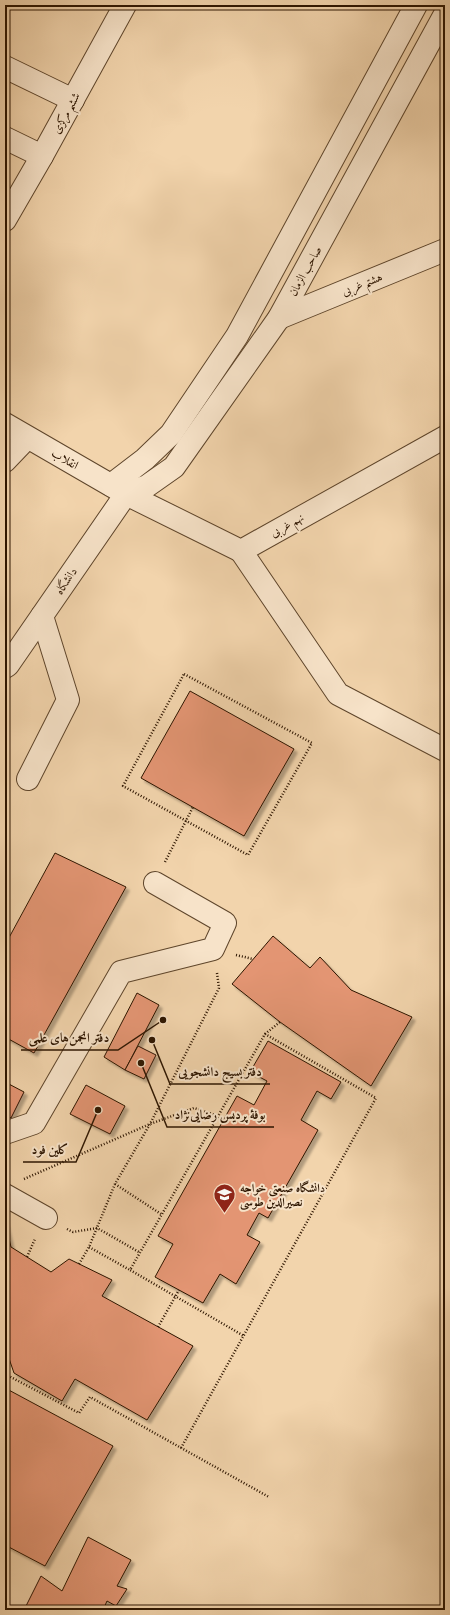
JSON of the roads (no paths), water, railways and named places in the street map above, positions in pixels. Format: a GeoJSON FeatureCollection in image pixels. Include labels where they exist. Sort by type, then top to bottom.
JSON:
{"type":"FeatureCollection","features":[{"type":"Feature","properties":{"kind":"street","name":"ششم مرکزی"},"geometry":{"type":"LineString","coordinates":[[5,219],[42,156],[125,5]]}},
{"type":"Feature","properties":{"kind":"street"},"geometry":{"type":"LineString","coordinates":[[416,5],[237,336],[171,434],[145,459],[118,490],[241,551],[338,694],[445,750]]}},
{"type":"Feature","properties":{"kind":"street","name":"صاحب الزمان"},"geometry":{"type":"LineString","coordinates":[[118,490],[147,486],[174,467],[279,318],[445,14]]}},
{"type":"Feature","properties":{"kind":"street"},"geometry":{"type":"LineString","coordinates":[[5,67],[73,100]]}},
{"type":"Feature","properties":{"kind":"street"},"geometry":{"type":"LineString","coordinates":[[5,138],[42,156]]}},
{"type":"Feature","properties":{"kind":"street","name":"هشتم غربی"},"geometry":{"type":"LineString","coordinates":[[279,318],[445,250]]}},
{"type":"Feature","properties":{"kind":"street","name":"انقلاب"},"geometry":{"type":"LineString","coordinates":[[5,424],[118,490]]}},
{"type":"Feature","properties":{"kind":"street"},"geometry":{"type":"LineString","coordinates":[[5,461],[28,438]]}},
{"type":"Feature","properties":{"kind":"street","name":"نهم غربی"},"geometry":{"type":"LineString","coordinates":[[241,551],[445,438]]}},
{"type":"Feature","properties":{"kind":"street","name":"دانشگاه"},"geometry":{"type":"LineString","coordinates":[[5,667],[8,665],[42,616],[118,490]]}},
{"type":"Feature","properties":{"kind":"street"},"geometry":{"type":"LineString","coordinates":[[28,779],[68,700],[42,616]]}},
{"type":"Feature","properties":{"kind":"street"},"geometry":{"type":"LineString","coordinates":[[5,1133],[34,1123],[121,972],[213,949],[225,923],[155,883]]}},
{"type":"Feature","properties":{"kind":"street"},"geometry":{"type":"LineString","coordinates":[[12,1188],[46,1218]]}},
{"type":"Feature","properties":{"kind":"place","name":"دفتر انجمن‌های علمی"},"geometry":{"type":"Point","coordinates":[163,1020]}},
{"type":"Feature","properties":{"kind":"place","name":"دفتر بسیج دانشجویی"},"geometry":{"type":"Point","coordinates":[152,1040]}},
{"type":"Feature","properties":{"kind":"place","name":"بوفهٔ پردیس رضایی‌نژاد"},"geometry":{"type":"Point","coordinates":[141,1063]}},
{"type":"Feature","properties":{"kind":"place","name":"کلین فود"},"geometry":{"type":"Point","coordinates":[98,1110]}},
{"type":"Feature","properties":{"kind":"place","name":"دانشگاه صنعتی خواجه نصیرالدین طوسی"},"geometry":{"type":"Point","coordinates":[225,1214]}}]}
